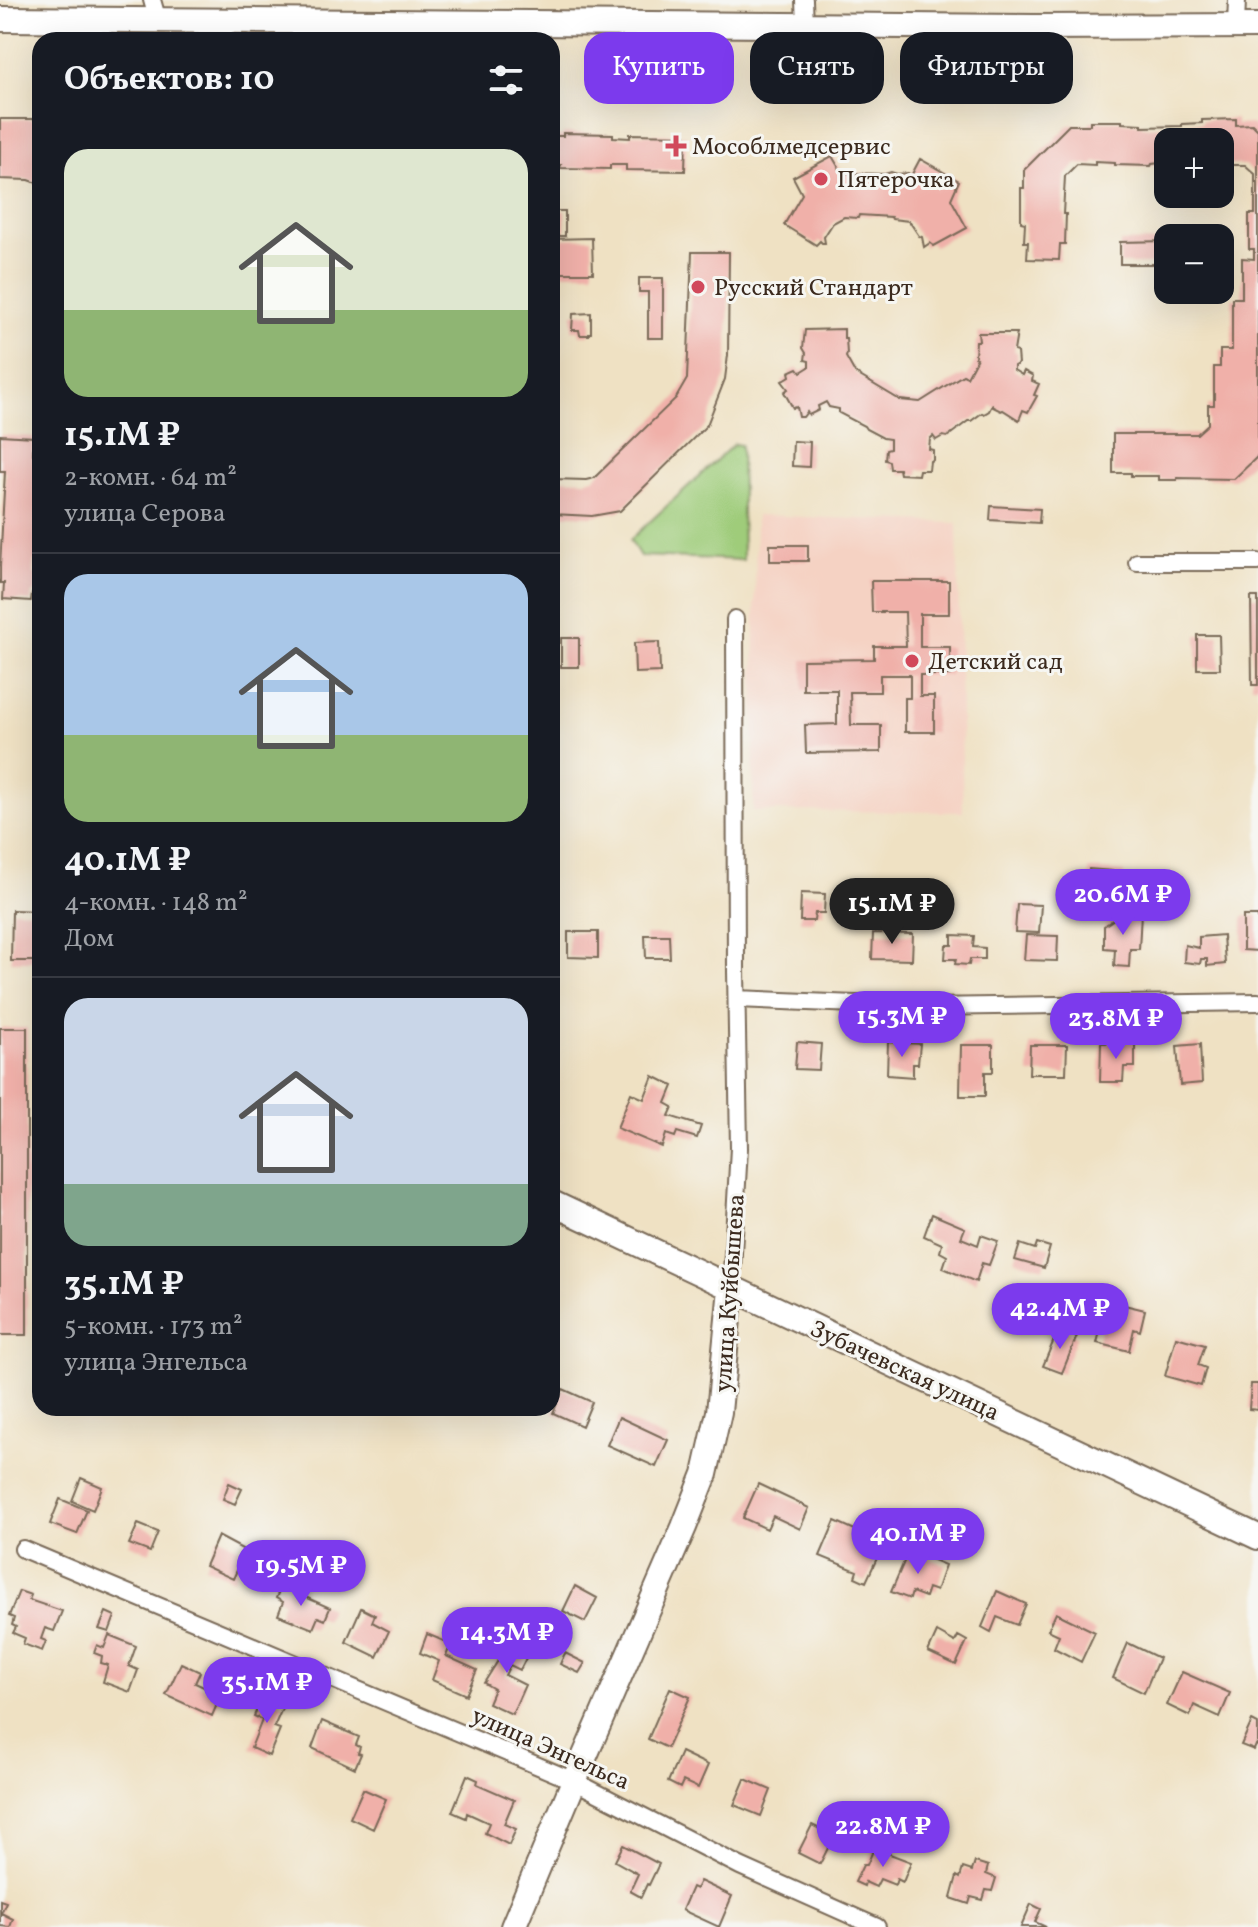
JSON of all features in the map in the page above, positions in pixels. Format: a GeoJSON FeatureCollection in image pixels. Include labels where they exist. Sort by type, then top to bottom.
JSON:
{"type":"FeatureCollection","features":[{"type":"Feature","properties":{"kind":"street"},"geometry":{"type":"LineString","coordinates":[[804,0],[805,25]]}},
{"type":"Feature","properties":{"kind":"street"},"geometry":{"type":"LineString","coordinates":[[0,19],[1034,27],[1247,25],[1237,0]]}},
{"type":"Feature","properties":{"kind":"street"},"geometry":{"type":"LineString","coordinates":[[1137,562],[1258,562]]}},
{"type":"Feature","properties":{"kind":"street","name":"улица Куйбышева"},"geometry":{"type":"LineString","coordinates":[[513,1927],[705,1474],[719,1412],[731,1288],[739,1148],[735,619]]}},
{"type":"Feature","properties":{"kind":"street"},"geometry":{"type":"LineString","coordinates":[[737,999],[928,1007],[1258,1002]]}},
{"type":"Feature","properties":{"kind":"street","name":"Зубачевская улица"},"geometry":{"type":"LineString","coordinates":[[560,1207],[1258,1537]]}},
{"type":"Feature","properties":{"kind":"street","name":"улица Энгельса"},"geometry":{"type":"LineString","coordinates":[[23,1549],[574,1781],[740,1866],[877,1927]]}},
{"type":"Feature","properties":{"kind":"shaded area"},"geometry":{"type":"Polygon","coordinates":[[[756,515],[957,523],[963,812],[753,811],[756,515]]]}},
{"type":"Feature","properties":{"kind":"green space"},"geometry":{"type":"Polygon","coordinates":[[[734,444],[741,445],[743,560],[640,556],[630,540],[734,444]]]}},
{"type":"Feature","properties":{"kind":"building"},"geometry":{"type":"Polygon","coordinates":[[[0,119],[32,119],[32,181],[0,179],[0,119]]]}},
{"type":"Feature","properties":{"kind":"building"},"geometry":{"type":"Polygon","coordinates":[[[1236,119],[1236,125],[1252,124],[1258,130],[1258,456],[1234,479],[1159,480],[1159,476],[1113,473],[1113,434],[1197,434],[1208,424],[1208,405],[1214,405],[1214,367],[1220,367],[1220,350],[1232,350],[1232,304],[1234,298],[1242,298],[1242,258],[1254,259],[1254,249],[1249,249],[1249,214],[1255,214],[1255,174],[1245,165],[1234,165],[1234,128],[1154,128],[1154,164],[1151,166],[1095,162],[1095,165],[1077,164],[1065,176],[1065,244],[1060,244],[1059,260],[1027,259],[1025,223],[1021,222],[1024,170],[1069,125],[1090,125],[1090,121],[1122,121],[1142,124],[1142,127],[1182,126],[1202,123],[1202,120],[1236,119]]]}},
{"type":"Feature","properties":{"kind":"building"},"geometry":{"type":"Polygon","coordinates":[[[563,133],[613,134],[613,137],[630,138],[630,134],[686,135],[685,171],[626,170],[626,165],[610,165],[610,169],[560,168],[560,136],[563,133]]]}},
{"type":"Feature","properties":{"kind":"building"},"geometry":{"type":"Polygon","coordinates":[[[832,156],[842,173],[891,172],[911,176],[920,159],[959,181],[951,199],[967,228],[934,246],[930,243],[924,247],[922,237],[909,221],[859,215],[858,218],[844,217],[833,223],[824,237],[825,243],[820,241],[816,245],[784,225],[802,194],[793,177],[832,156]]]}},
{"type":"Feature","properties":{"kind":"building"},"geometry":{"type":"Polygon","coordinates":[[[560,211],[565,211],[565,236],[560,236],[560,211]]]}},
{"type":"Feature","properties":{"kind":"building"},"geometry":{"type":"Polygon","coordinates":[[[592,238],[593,273],[560,273],[560,239],[592,238]]]}},
{"type":"Feature","properties":{"kind":"building"},"geometry":{"type":"Polygon","coordinates":[[[1154,241],[1154,264],[1120,264],[1120,242],[1154,241]]]}},
{"type":"Feature","properties":{"kind":"building"},"geometry":{"type":"Polygon","coordinates":[[[692,252],[729,252],[725,379],[707,425],[620,511],[592,516],[560,514],[560,479],[594,478],[676,398],[687,379],[692,252]]]}},
{"type":"Feature","properties":{"kind":"building"},"geometry":{"type":"Polygon","coordinates":[[[639,278],[663,278],[663,338],[648,338],[648,292],[639,292],[639,278]]]}},
{"type":"Feature","properties":{"kind":"building"},"geometry":{"type":"Polygon","coordinates":[[[591,313],[589,335],[580,335],[579,330],[572,330],[573,314],[591,313]]]}},
{"type":"Feature","properties":{"kind":"building"},"geometry":{"type":"Polygon","coordinates":[[[844,329],[846,357],[855,373],[900,400],[920,402],[963,375],[967,377],[977,358],[978,333],[1017,333],[1014,351],[1017,352],[1018,364],[1014,370],[1033,376],[1032,381],[1039,384],[1034,395],[1037,396],[1028,412],[1023,410],[1019,420],[992,405],[989,411],[968,421],[947,437],[936,440],[933,436],[929,449],[933,450],[933,460],[930,461],[929,470],[919,470],[918,475],[900,474],[899,469],[890,469],[889,461],[885,460],[890,439],[866,429],[839,413],[839,409],[829,407],[826,402],[818,406],[819,410],[799,417],[797,407],[793,408],[784,392],[788,389],[782,381],[790,376],[789,372],[798,368],[801,372],[809,367],[803,348],[805,330],[844,329]]]}},
{"type":"Feature","properties":{"kind":"building"},"geometry":{"type":"Polygon","coordinates":[[[0,435],[32,437],[31,601],[3,599],[4,583],[0,583],[0,567],[5,471],[0,471],[0,435]]]}},
{"type":"Feature","properties":{"kind":"building"},"geometry":{"type":"Polygon","coordinates":[[[793,441],[810,442],[809,467],[792,466],[793,441]]]}},
{"type":"Feature","properties":{"kind":"building"},"geometry":{"type":"Polygon","coordinates":[[[991,506],[1040,509],[1039,523],[990,520],[991,506]]]}},
{"type":"Feature","properties":{"kind":"building"},"geometry":{"type":"Polygon","coordinates":[[[770,545],[808,545],[808,561],[770,561],[770,545]]]}},
{"type":"Feature","properties":{"kind":"building"},"geometry":{"type":"Polygon","coordinates":[[[871,581],[949,581],[949,614],[920,614],[920,647],[950,647],[950,675],[920,675],[920,696],[934,696],[934,732],[905,732],[905,698],[910,698],[910,675],[880,675],[880,692],[850,692],[851,725],[881,725],[881,752],[806,753],[805,725],[837,724],[837,690],[803,690],[803,660],[874,659],[874,646],[906,646],[905,612],[872,612],[871,581]]]}},
{"type":"Feature","properties":{"kind":"building"},"geometry":{"type":"Polygon","coordinates":[[[1251,597],[1258,597],[1258,685],[1252,685],[1251,597]]]}},
{"type":"Feature","properties":{"kind":"building"},"geometry":{"type":"Polygon","coordinates":[[[1197,635],[1219,635],[1220,669],[1197,669],[1197,635]]]}},
{"type":"Feature","properties":{"kind":"building"},"geometry":{"type":"Polygon","coordinates":[[[561,638],[579,638],[579,667],[561,667],[561,638]]]}},
{"type":"Feature","properties":{"kind":"building"},"geometry":{"type":"Polygon","coordinates":[[[659,642],[660,672],[635,673],[634,643],[659,642]]]}},
{"type":"Feature","properties":{"kind":"building"},"geometry":{"type":"Polygon","coordinates":[[[1089,869],[1124,872],[1122,903],[1082,901],[1083,876],[1089,876],[1089,869]]]}},
{"type":"Feature","properties":{"kind":"building"},"geometry":{"type":"Polygon","coordinates":[[[801,893],[825,894],[824,913],[815,913],[814,921],[800,921],[801,893]]]}},
{"type":"Feature","properties":{"kind":"building"},"geometry":{"type":"Polygon","coordinates":[[[1017,904],[1041,905],[1039,933],[1015,932],[1017,904]]]}},
{"type":"Feature","properties":{"kind":"building"},"geometry":{"type":"Polygon","coordinates":[[[12,910],[32,911],[32,961],[11,961],[12,910]]]}},
{"type":"Feature","properties":{"kind":"building"},"geometry":{"type":"Polygon","coordinates":[[[1123,913],[1141,913],[1139,949],[1130,949],[1129,967],[1114,966],[1115,949],[1104,948],[1104,926],[1123,913]]]}},
{"type":"Feature","properties":{"kind":"building"},"geometry":{"type":"Polygon","coordinates":[[[1243,916],[1258,916],[1258,951],[1243,950],[1243,916]]]}},
{"type":"Feature","properties":{"kind":"building"},"geometry":{"type":"Polygon","coordinates":[[[568,932],[598,932],[598,958],[568,957],[568,932]]]}},
{"type":"Feature","properties":{"kind":"building"},"geometry":{"type":"Polygon","coordinates":[[[873,933],[913,934],[912,960],[872,959],[873,933]]]}},
{"type":"Feature","properties":{"kind":"building"},"geometry":{"type":"Polygon","coordinates":[[[645,935],[669,935],[670,958],[646,958],[645,935]]]}},
{"type":"Feature","properties":{"kind":"building"},"geometry":{"type":"Polygon","coordinates":[[[952,935],[974,936],[973,947],[985,948],[985,959],[970,959],[969,965],[955,964],[956,959],[945,959],[946,945],[952,945],[952,935]]]}},
{"type":"Feature","properties":{"kind":"building"},"geometry":{"type":"Polygon","coordinates":[[[1026,935],[1058,936],[1057,961],[1024,960],[1026,935]]]}},
{"type":"Feature","properties":{"kind":"building"},"geometry":{"type":"Polygon","coordinates":[[[1223,935],[1225,964],[1207,966],[1207,959],[1201,959],[1200,964],[1184,962],[1185,945],[1199,948],[1199,937],[1223,935]]]}},
{"type":"Feature","properties":{"kind":"building"},"geometry":{"type":"Polygon","coordinates":[[[0,1028],[27,1028],[27,1335],[0,1335],[0,1028]]]}},
{"type":"Feature","properties":{"kind":"building"},"geometry":{"type":"Polygon","coordinates":[[[797,1042],[821,1044],[819,1070],[795,1069],[797,1042]]]}},
{"type":"Feature","properties":{"kind":"building"},"geometry":{"type":"Polygon","coordinates":[[[888,1042],[920,1044],[918,1064],[913,1064],[913,1077],[887,1075],[888,1042]]]}},
{"type":"Feature","properties":{"kind":"building"},"geometry":{"type":"Polygon","coordinates":[[[1135,1042],[1135,1067],[1124,1067],[1123,1082],[1100,1082],[1101,1043],[1135,1042]]]}},
{"type":"Feature","properties":{"kind":"building"},"geometry":{"type":"Polygon","coordinates":[[[1200,1044],[1202,1083],[1180,1085],[1177,1046],[1200,1044]]]}},
{"type":"Feature","properties":{"kind":"building"},"geometry":{"type":"Polygon","coordinates":[[[961,1045],[993,1045],[993,1072],[985,1072],[985,1096],[960,1096],[961,1045]]]}},
{"type":"Feature","properties":{"kind":"building"},"geometry":{"type":"Polygon","coordinates":[[[1030,1045],[1067,1045],[1066,1074],[1029,1074],[1030,1045]]]}},
{"type":"Feature","properties":{"kind":"building"},"geometry":{"type":"Polygon","coordinates":[[[653,1076],[673,1086],[666,1103],[673,1107],[669,1116],[701,1126],[697,1138],[677,1132],[675,1137],[666,1134],[662,1147],[617,1128],[631,1093],[644,1099],[653,1076]]]}},
{"type":"Feature","properties":{"kind":"building"},"geometry":{"type":"Polygon","coordinates":[[[932,1214],[965,1228],[961,1238],[978,1245],[981,1235],[998,1241],[989,1265],[982,1263],[976,1282],[943,1268],[947,1256],[940,1252],[942,1244],[924,1236],[932,1214]]]}},
{"type":"Feature","properties":{"kind":"building"},"geometry":{"type":"Polygon","coordinates":[[[1037,1243],[1050,1247],[1044,1268],[1015,1260],[1020,1244],[1035,1249],[1037,1243]]]}},
{"type":"Feature","properties":{"kind":"building"},"geometry":{"type":"Polygon","coordinates":[[[1108,1301],[1145,1310],[1140,1331],[1134,1329],[1129,1351],[1097,1343],[1108,1301]]]}},
{"type":"Feature","properties":{"kind":"building"},"geometry":{"type":"Polygon","coordinates":[[[1059,1328],[1077,1336],[1062,1373],[1043,1366],[1059,1328]]]}},
{"type":"Feature","properties":{"kind":"building"},"geometry":{"type":"Polygon","coordinates":[[[1176,1337],[1205,1345],[1198,1365],[1206,1368],[1201,1386],[1165,1376],[1176,1337]]]}},
{"type":"Feature","properties":{"kind":"building"},"geometry":{"type":"Polygon","coordinates":[[[1251,1384],[1258,1384],[1258,1410],[1249,1409],[1251,1384]]]}},
{"type":"Feature","properties":{"kind":"building"},"geometry":{"type":"Polygon","coordinates":[[[563,1389],[592,1402],[582,1426],[560,1416],[563,1389]]]}},
{"type":"Feature","properties":{"kind":"building"},"geometry":{"type":"Polygon","coordinates":[[[619,1417],[668,1440],[656,1467],[607,1445],[619,1417]]]}},
{"type":"Feature","properties":{"kind":"building"},"geometry":{"type":"Polygon","coordinates":[[[81,1478],[102,1487],[93,1510],[72,1501],[81,1478]]]}},
{"type":"Feature","properties":{"kind":"building"},"geometry":{"type":"Polygon","coordinates":[[[229,1483],[242,1489],[235,1504],[223,1499],[229,1483]]]}},
{"type":"Feature","properties":{"kind":"building"},"geometry":{"type":"Polygon","coordinates":[[[758,1484],[809,1508],[800,1529],[773,1516],[767,1529],[743,1518],[758,1484]]]}},
{"type":"Feature","properties":{"kind":"building"},"geometry":{"type":"Polygon","coordinates":[[[60,1499],[87,1510],[77,1534],[50,1524],[60,1499]]]}},
{"type":"Feature","properties":{"kind":"building"},"geometry":{"type":"Polygon","coordinates":[[[835,1521],[884,1543],[866,1582],[855,1577],[857,1571],[820,1556],[835,1521]]]}},
{"type":"Feature","properties":{"kind":"building"},"geometry":{"type":"Polygon","coordinates":[[[138,1524],[158,1532],[150,1552],[129,1544],[138,1524]]]}},
{"type":"Feature","properties":{"kind":"building"},"geometry":{"type":"Polygon","coordinates":[[[218,1536],[246,1551],[233,1579],[205,1566],[218,1536]]]}},
{"type":"Feature","properties":{"kind":"building"},"geometry":{"type":"Polygon","coordinates":[[[909,1550],[945,1565],[936,1591],[928,1588],[925,1597],[912,1592],[910,1599],[891,1592],[909,1550]]]}},
{"type":"Feature","properties":{"kind":"building"},"geometry":{"type":"Polygon","coordinates":[[[281,1586],[330,1608],[325,1620],[318,1617],[313,1629],[278,1615],[283,1602],[276,1598],[281,1586]]]}},
{"type":"Feature","properties":{"kind":"building"},"geometry":{"type":"Polygon","coordinates":[[[575,1586],[597,1598],[585,1622],[563,1611],[575,1586]]]}},
{"type":"Feature","properties":{"kind":"building"},"geometry":{"type":"Polygon","coordinates":[[[19,1591],[31,1595],[29,1600],[62,1611],[54,1631],[45,1628],[41,1639],[46,1641],[42,1651],[23,1644],[25,1638],[13,1633],[16,1627],[12,1625],[14,1618],[9,1616],[19,1591]]]}},
{"type":"Feature","properties":{"kind":"building"},"geometry":{"type":"Polygon","coordinates":[[[997,1591],[1026,1604],[1017,1625],[997,1617],[991,1632],[982,1627],[997,1591]]]}},
{"type":"Feature","properties":{"kind":"building"},"geometry":{"type":"Polygon","coordinates":[[[361,1608],[375,1615],[372,1622],[389,1631],[377,1657],[346,1642],[361,1608]]]}},
{"type":"Feature","properties":{"kind":"building"},"geometry":{"type":"Polygon","coordinates":[[[106,1612],[115,1616],[109,1632],[99,1629],[106,1612]]]}},
{"type":"Feature","properties":{"kind":"building"},"geometry":{"type":"Polygon","coordinates":[[[1056,1613],[1095,1632],[1081,1662],[1054,1648],[1059,1635],[1048,1630],[1056,1613]]]}},
{"type":"Feature","properties":{"kind":"building"},"geometry":{"type":"Polygon","coordinates":[[[937,1632],[955,1642],[958,1636],[967,1641],[956,1665],[928,1652],[937,1632]]]}},
{"type":"Feature","properties":{"kind":"building"},"geometry":{"type":"Polygon","coordinates":[[[427,1634],[451,1644],[446,1656],[477,1670],[466,1695],[432,1680],[439,1661],[420,1653],[427,1634]]]}},
{"type":"Feature","properties":{"kind":"building"},"geometry":{"type":"Polygon","coordinates":[[[109,1635],[136,1646],[129,1666],[138,1670],[130,1692],[103,1682],[108,1665],[101,1663],[102,1656],[94,1653],[97,1645],[104,1648],[109,1635]]]}},
{"type":"Feature","properties":{"kind":"building"},"geometry":{"type":"Polygon","coordinates":[[[505,1637],[530,1650],[520,1670],[510,1665],[505,1675],[525,1685],[512,1714],[488,1703],[494,1689],[484,1683],[499,1659],[492,1655],[497,1644],[501,1646],[505,1637]]]}},
{"type":"Feature","properties":{"kind":"building"},"geometry":{"type":"Polygon","coordinates":[[[1128,1643],[1159,1658],[1144,1693],[1113,1678],[1128,1643]]]}},
{"type":"Feature","properties":{"kind":"building"},"geometry":{"type":"Polygon","coordinates":[[[565,1653],[585,1663],[579,1673],[560,1664],[565,1653]]]}},
{"type":"Feature","properties":{"kind":"building"},"geometry":{"type":"Polygon","coordinates":[[[181,1663],[200,1672],[195,1683],[221,1695],[212,1716],[166,1695],[181,1663]]]}},
{"type":"Feature","properties":{"kind":"building"},"geometry":{"type":"Polygon","coordinates":[[[1182,1672],[1230,1693],[1220,1717],[1194,1705],[1190,1716],[1167,1705],[1182,1672]]]}},
{"type":"Feature","properties":{"kind":"building"},"geometry":{"type":"Polygon","coordinates":[[[670,1688],[690,1697],[667,1748],[648,1739],[670,1688]]]}},
{"type":"Feature","properties":{"kind":"building"},"geometry":{"type":"Polygon","coordinates":[[[263,1695],[284,1704],[274,1727],[280,1729],[269,1756],[251,1748],[262,1720],[254,1716],[263,1695]]]}},
{"type":"Feature","properties":{"kind":"building"},"geometry":{"type":"Polygon","coordinates":[[[322,1721],[359,1737],[356,1745],[360,1747],[358,1753],[361,1754],[355,1768],[312,1748],[322,1721]]]}},
{"type":"Feature","properties":{"kind":"building"},"geometry":{"type":"Polygon","coordinates":[[[1252,1721],[1258,1724],[1258,1746],[1254,1750],[1241,1745],[1252,1721]]]}},
{"type":"Feature","properties":{"kind":"building"},"geometry":{"type":"Polygon","coordinates":[[[681,1752],[708,1765],[698,1788],[683,1781],[680,1788],[668,1782],[681,1752]]]}},
{"type":"Feature","properties":{"kind":"building"},"geometry":{"type":"Polygon","coordinates":[[[467,1775],[478,1780],[477,1784],[514,1800],[504,1824],[516,1829],[509,1845],[485,1833],[489,1823],[467,1813],[466,1818],[452,1812],[467,1775]]]}},
{"type":"Feature","properties":{"kind":"building"},"geometry":{"type":"Polygon","coordinates":[[[745,1779],[771,1790],[761,1816],[734,1805],[745,1779]]]}},
{"type":"Feature","properties":{"kind":"building"},"geometry":{"type":"Polygon","coordinates":[[[363,1789],[386,1799],[373,1829],[350,1818],[363,1789]]]}},
{"type":"Feature","properties":{"kind":"building"},"geometry":{"type":"Polygon","coordinates":[[[812,1825],[834,1836],[820,1864],[798,1853],[812,1825]]]}},
{"type":"Feature","properties":{"kind":"building"},"geometry":{"type":"Polygon","coordinates":[[[623,1845],[659,1864],[641,1897],[630,1891],[638,1874],[615,1861],[623,1845]]]}},
{"type":"Feature","properties":{"kind":"building"},"geometry":{"type":"Polygon","coordinates":[[[874,1848],[911,1862],[903,1882],[897,1879],[895,1885],[880,1879],[876,1887],[855,1882],[874,1848]]]}},
{"type":"Feature","properties":{"kind":"building"},"geometry":{"type":"Polygon","coordinates":[[[975,1862],[988,1866],[986,1874],[996,1878],[992,1891],[986,1890],[983,1900],[971,1897],[969,1904],[951,1898],[957,1876],[960,1878],[963,1868],[972,1871],[975,1862]]]}},
{"type":"Feature","properties":{"kind":"building"},"geometry":{"type":"Polygon","coordinates":[[[700,1881],[732,1896],[719,1927],[682,1910],[692,1887],[696,1889],[700,1881]]]}},
{"type":"Feature","properties":{"kind":"building"},"geometry":{"type":"Polygon","coordinates":[[[0,1900],[6,1902],[1,1913],[13,1919],[10,1927],[0,1926],[0,1900]]]}},
{"type":"Feature","properties":{"kind":"building"},"geometry":{"type":"Polygon","coordinates":[[[1031,1904],[1041,1909],[1035,1922],[1046,1927],[1021,1927],[1031,1904]]]}},
{"type":"Feature","properties":{"kind":"place","name":"Мособлмедсервис"},"geometry":{"type":"Point","coordinates":[676,146]}},
{"type":"Feature","properties":{"kind":"place","name":"Пятерочка"},"geometry":{"type":"Point","coordinates":[821,179]}},
{"type":"Feature","properties":{"kind":"place","name":"Русский Стандарт"},"geometry":{"type":"Point","coordinates":[698,287]}},
{"type":"Feature","properties":{"kind":"place","name":"Детский сад"},"geometry":{"type":"Point","coordinates":[912,661]}}]}
